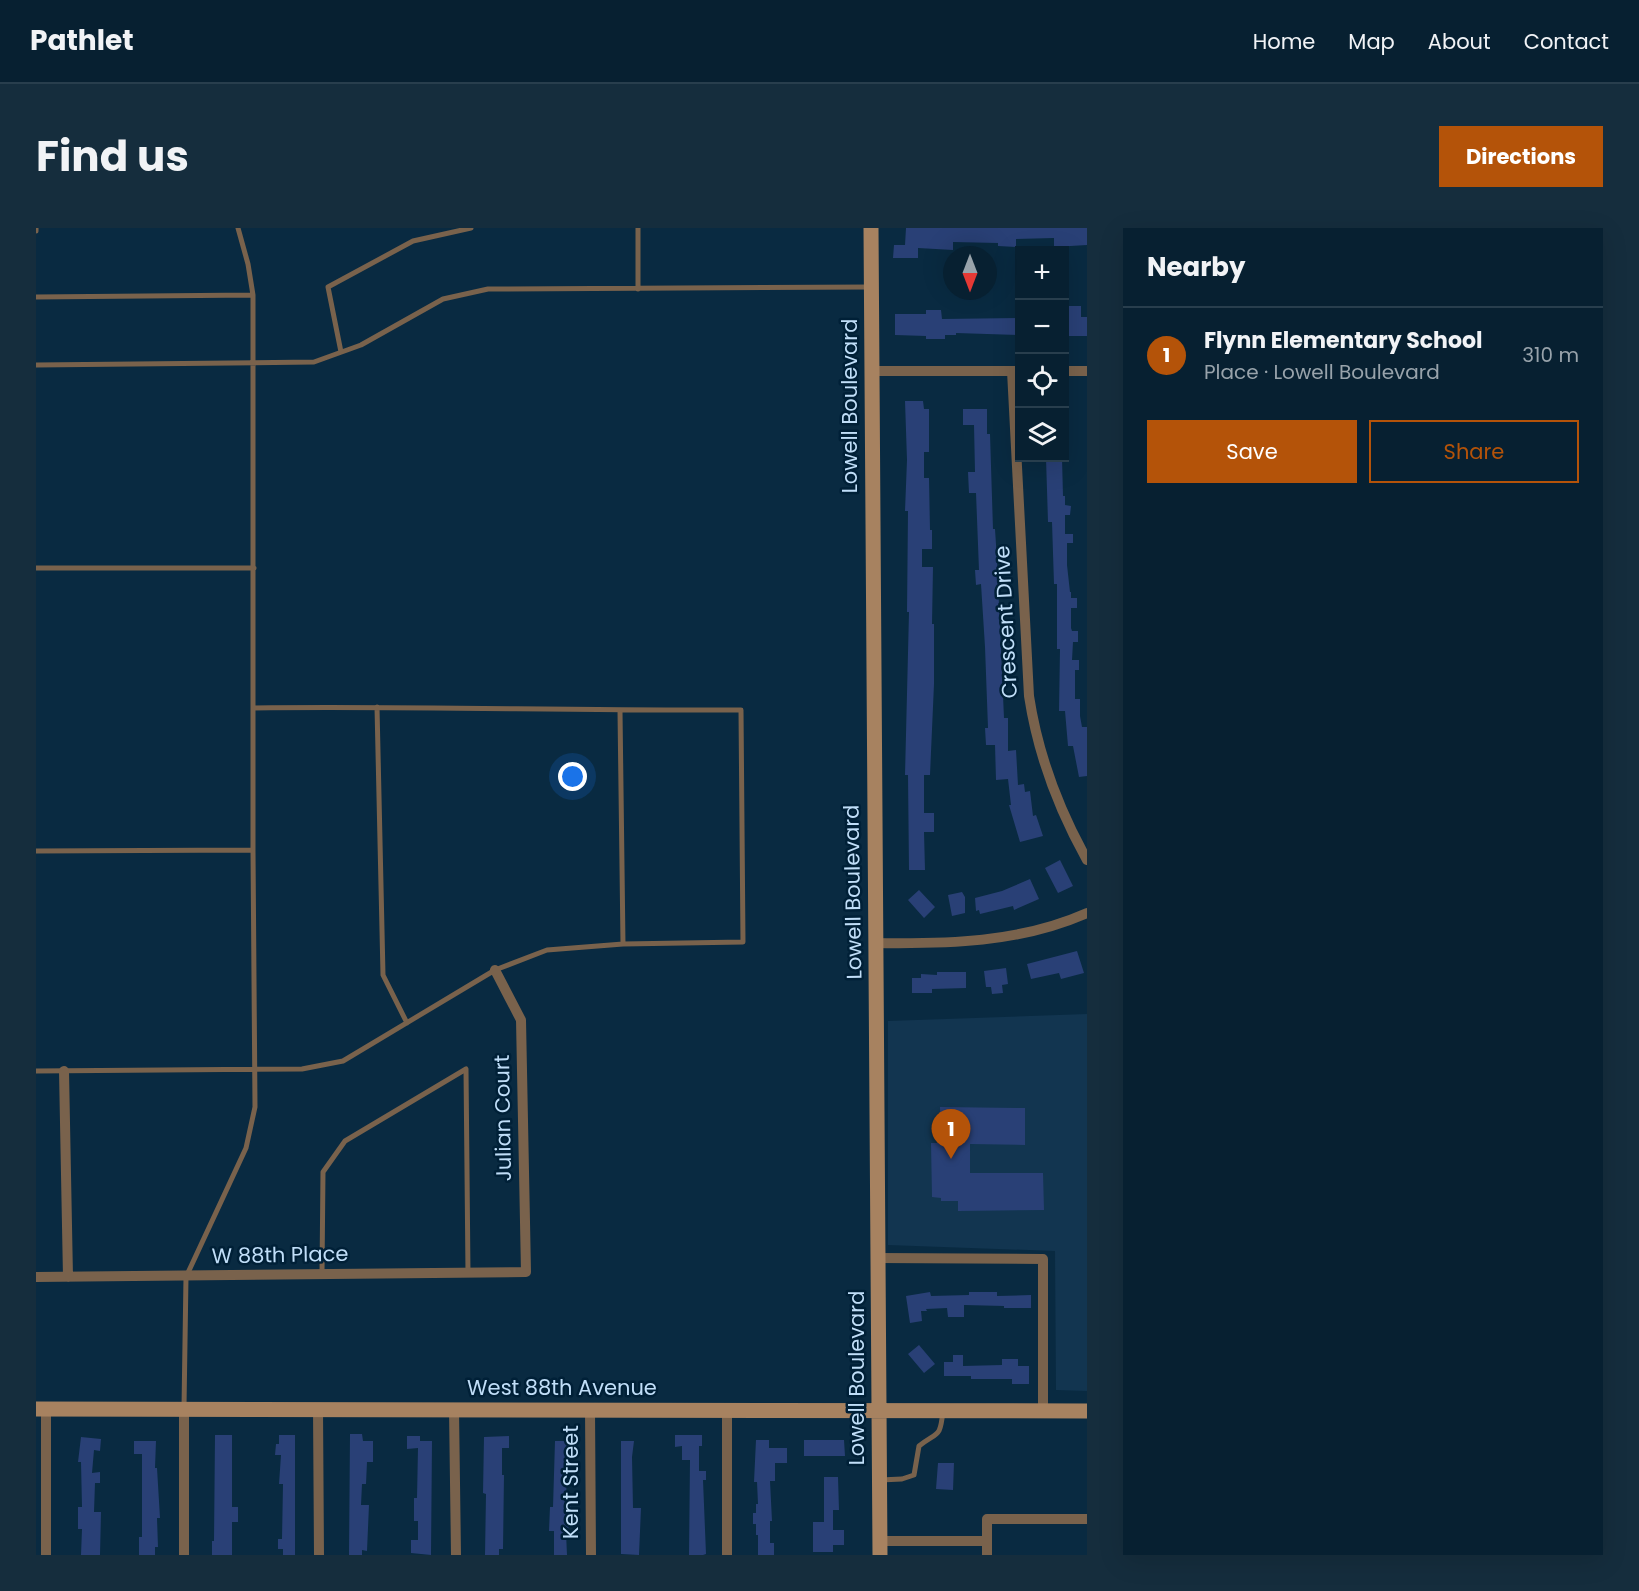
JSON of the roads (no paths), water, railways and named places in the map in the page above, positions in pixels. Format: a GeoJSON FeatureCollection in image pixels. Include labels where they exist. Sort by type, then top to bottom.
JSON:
{"type":"FeatureCollection","features":[{"type":"Feature","properties":{"kind":"street","name":"Lowell Boulevard"},"geometry":{"type":"LineString","coordinates":[[871,228],[880,1548]]}},
{"type":"Feature","properties":{"kind":"street"},"geometry":{"type":"LineString","coordinates":[[871,370],[1015,371]]}},
{"type":"Feature","properties":{"kind":"street"},"geometry":{"type":"LineString","coordinates":[[1069,371],[1087,371]]}},
{"type":"Feature","properties":{"kind":"street","name":"Crescent Drive"},"geometry":{"type":"LineString","coordinates":[[1017,408],[1029,696],[1036,733],[1050,783],[1067,824],[1087,860]]}},
{"type":"Feature","properties":{"kind":"street"},"geometry":{"type":"LineString","coordinates":[[875,943],[945,943],[985,940],[1045,928],[1087,913]]}},
{"type":"Feature","properties":{"kind":"street","name":"Julian Court"},"geometry":{"type":"LineString","coordinates":[[495,969],[521,1020],[526,1272]]}},
{"type":"Feature","properties":{"kind":"street"},"geometry":{"type":"LineString","coordinates":[[64,1071],[68,1276]]}},
{"type":"Feature","properties":{"kind":"street"},"geometry":{"type":"LineString","coordinates":[[877,1258],[1044,1259],[1043,1411]]}},
{"type":"Feature","properties":{"kind":"street","name":"W 88th Place"},"geometry":{"type":"LineString","coordinates":[[36,1277],[526,1272]]}},
{"type":"Feature","properties":{"kind":"street"},"geometry":{"type":"LineString","coordinates":[[184,1408],[184,1555]]}},
{"type":"Feature","properties":{"kind":"street"},"geometry":{"type":"LineString","coordinates":[[41,1409],[46,1555]]}},
{"type":"Feature","properties":{"kind":"street","name":"West 88th Avenue"},"geometry":{"type":"LineString","coordinates":[[41,1409],[1087,1411]]}},
{"type":"Feature","properties":{"kind":"street"},"geometry":{"type":"LineString","coordinates":[[318,1409],[319,1555]]}},
{"type":"Feature","properties":{"kind":"street"},"geometry":{"type":"LineString","coordinates":[[454,1409],[456,1555]]}},
{"type":"Feature","properties":{"kind":"street","name":"Kent Street"},"geometry":{"type":"LineString","coordinates":[[590,1409],[591,1555]]}},
{"type":"Feature","properties":{"kind":"street"},"geometry":{"type":"LineString","coordinates":[[727,1409],[727,1555]]}},
{"type":"Feature","properties":{"kind":"street"},"geometry":{"type":"LineString","coordinates":[[987,1555],[987,1519],[1087,1519]]}},
{"type":"Feature","properties":{"kind":"street"},"geometry":{"type":"LineString","coordinates":[[880,1548],[987,1541]]}},
{"type":"Feature","properties":{"kind":"lane"},"geometry":{"type":"LineString","coordinates":[[184,1408],[186,1276],[246,1148],[255,1107],[253,295],[248,264],[238,228]]}},
{"type":"Feature","properties":{"kind":"lane"},"geometry":{"type":"LineString","coordinates":[[342,352],[328,287],[414,241],[471,228]]}},
{"type":"Feature","properties":{"kind":"lane"},"geometry":{"type":"LineString","coordinates":[[638,228],[638,289]]}},
{"type":"Feature","properties":{"kind":"lane"},"geometry":{"type":"LineString","coordinates":[[36,365],[314,362],[361,345],[443,299],[488,289],[871,287]]}},
{"type":"Feature","properties":{"kind":"lane"},"geometry":{"type":"LineString","coordinates":[[36,297],[253,295]]}},
{"type":"Feature","properties":{"kind":"lane"},"geometry":{"type":"LineString","coordinates":[[36,568],[254,568]]}},
{"type":"Feature","properties":{"kind":"lane"},"geometry":{"type":"LineString","coordinates":[[36,1071],[302,1069],[343,1061],[495,969],[547,950],[623,944],[742,942],[741,710],[620,711],[377,706],[254,708]]}},
{"type":"Feature","properties":{"kind":"lane"},"geometry":{"type":"LineString","coordinates":[[377,706],[383,975],[407,1023]]}},
{"type":"Feature","properties":{"kind":"lane"},"geometry":{"type":"LineString","coordinates":[[620,711],[623,944]]}},
{"type":"Feature","properties":{"kind":"lane"},"geometry":{"type":"LineString","coordinates":[[36,851],[253,850]]}},
{"type":"Feature","properties":{"kind":"lane"},"geometry":{"type":"LineString","coordinates":[[322,1274],[323,1172],[345,1141],[466,1070],[468,1273]]}},
{"type":"Feature","properties":{"kind":"lane"},"geometry":{"type":"LineString","coordinates":[[879,1480],[902,1479],[914,1475],[919,1446],[938,1434],[941,1429],[943,1410]]}},
{"type":"Feature","properties":{"kind":"place","name":"Flynn Elementary School"},"geometry":{"type":"Point","coordinates":[951,1159]}}]}
